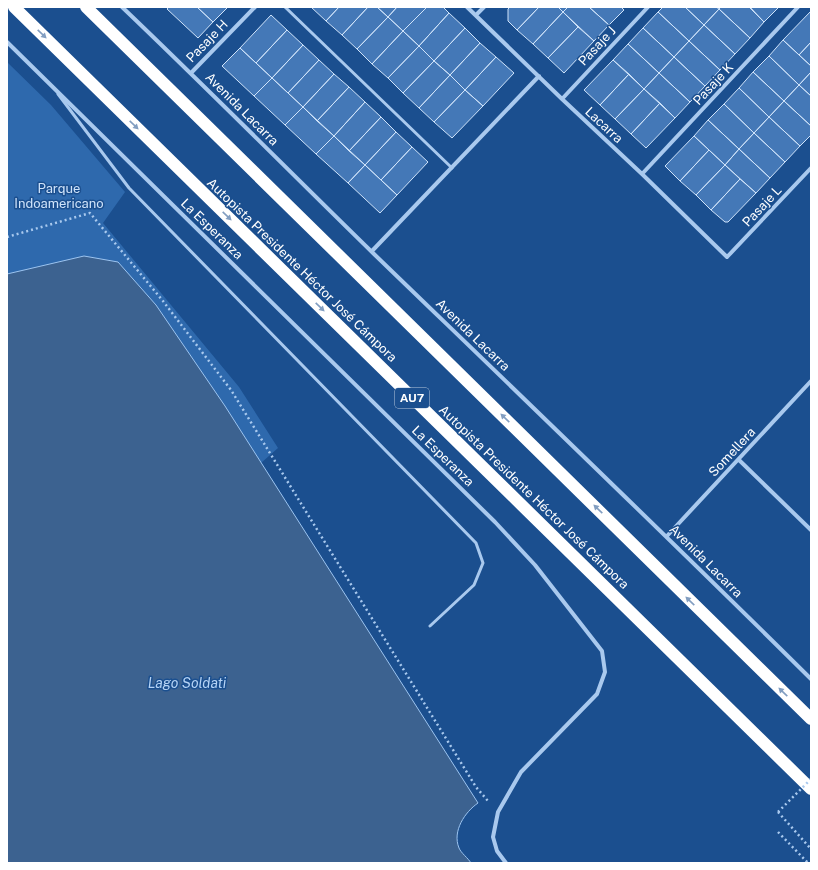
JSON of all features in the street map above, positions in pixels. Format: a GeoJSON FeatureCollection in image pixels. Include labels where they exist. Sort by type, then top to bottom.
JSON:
{"type":"FeatureCollection","features":[{"type":"Feature","properties":{"kind":"highway","name":"Autopista Presidente Héctor José Cámpora"},"geometry":{"type":"LineString","coordinates":[[14,7],[811,789]]}},
{"type":"Feature","properties":{"kind":"highway"},"geometry":{"type":"LineString","coordinates":[[86,7],[811,719]]}},
{"type":"Feature","properties":{"kind":"street","name":"Avenida Lacarra"},"geometry":{"type":"LineString","coordinates":[[122,7],[667,536],[811,679]]}},
{"type":"Feature","properties":{"kind":"street","name":"Pasaje H"},"geometry":{"type":"LineString","coordinates":[[191,73],[255,7]]}},
{"type":"Feature","properties":{"kind":"street","name":"Lacarra"},"geometry":{"type":"LineString","coordinates":[[467,7],[727,257]]}},
{"type":"Feature","properties":{"kind":"street"},"geometry":{"type":"LineString","coordinates":[[476,15],[484,7]]}},
{"type":"Feature","properties":{"kind":"street","name":"Pasaje J"},"geometry":{"type":"LineString","coordinates":[[562,99],[648,7]]}},
{"type":"Feature","properties":{"kind":"street","name":"Pasaje K"},"geometry":{"type":"LineString","coordinates":[[642,174],[798,7]]}},
{"type":"Feature","properties":{"kind":"street","name":"La Esperanza"},"geometry":{"type":"LineString","coordinates":[[7,42],[495,522],[535,565],[602,651],[605,672],[597,694],[520,772],[498,812],[493,837],[497,852],[506,863]]}},
{"type":"Feature","properties":{"kind":"street"},"geometry":{"type":"LineString","coordinates":[[372,251],[539,76]]}},
{"type":"Feature","properties":{"kind":"street","name":"Pasaje L"},"geometry":{"type":"LineString","coordinates":[[727,257],[811,168]]}},
{"type":"Feature","properties":{"kind":"street","name":"Somellera"},"geometry":{"type":"LineString","coordinates":[[667,536],[811,381]]}},
{"type":"Feature","properties":{"kind":"street"},"geometry":{"type":"LineString","coordinates":[[739,460],[811,530]]}},
{"type":"Feature","properties":{"kind":"lane"},"geometry":{"type":"LineString","coordinates":[[284,7],[452,168]]}},
{"type":"Feature","properties":{"kind":"lane"},"geometry":{"type":"LineString","coordinates":[[51,85],[129,188],[476,543],[483,563],[474,585],[430,626]]}},
{"type":"Feature","properties":{"kind":"path"},"geometry":{"type":"LineString","coordinates":[[7,237],[90,214],[162,301],[231,390],[476,787],[498,812]]}},
{"type":"Feature","properties":{"kind":"path"},"geometry":{"type":"LineString","coordinates":[[811,779],[778,812],[811,849]]}},
{"type":"Feature","properties":{"kind":"path"},"geometry":{"type":"LineString","coordinates":[[778,832],[808,863]]}},
{"type":"Feature","properties":{"kind":"green space","name":"Parque Indoamericano"},"geometry":{"type":"Polygon","coordinates":[[[7,62],[51,105],[125,192],[103,223],[239,387],[278,448],[261,463],[346,597],[7,359],[7,62]]]}},
{"type":"Feature","properties":{"kind":"water","name":"Lago Soldati"},"geometry":{"type":"Polygon","coordinates":[[[84,256],[118,262],[156,305],[225,406],[478,803],[464,817],[457,835],[457,842],[461,852],[471,863],[7,863],[7,274],[84,256]]]}},
{"type":"Feature","properties":{"kind":"building"},"geometry":{"type":"Polygon","coordinates":[[[169,7],[197,7],[213,22],[198,38],[167,9],[169,7]]]}},
{"type":"Feature","properties":{"kind":"building"},"geometry":{"type":"Polygon","coordinates":[[[197,7],[228,7],[213,22],[197,7]]]}},
{"type":"Feature","properties":{"kind":"building"},"geometry":{"type":"Polygon","coordinates":[[[311,7],[339,7],[326,21],[311,7]]]}},
{"type":"Feature","properties":{"kind":"building"},"geometry":{"type":"Polygon","coordinates":[[[339,7],[368,7],[342,35],[326,21],[339,7]]]}},
{"type":"Feature","properties":{"kind":"building"},"geometry":{"type":"Polygon","coordinates":[[[368,7],[377,7],[388,17],[357,49],[342,35],[368,7]]]}},
{"type":"Feature","properties":{"kind":"building"},"geometry":{"type":"Polygon","coordinates":[[[377,7],[397,7],[388,17],[377,7]]]}},
{"type":"Feature","properties":{"kind":"building"},"geometry":{"type":"Polygon","coordinates":[[[397,7],[427,7],[403,31],[388,17],[397,7]]]}},
{"type":"Feature","properties":{"kind":"building"},"geometry":{"type":"Polygon","coordinates":[[[427,7],[443,7],[449,13],[419,46],[403,31],[427,7]]]}},
{"type":"Feature","properties":{"kind":"building"},"geometry":{"type":"Polygon","coordinates":[[[510,7],[539,7],[517,30],[508,21],[508,9],[510,7]]]}},
{"type":"Feature","properties":{"kind":"building"},"geometry":{"type":"Polygon","coordinates":[[[539,7],[558,7],[563,12],[533,44],[517,30],[539,7]]]}},
{"type":"Feature","properties":{"kind":"building"},"geometry":{"type":"Polygon","coordinates":[[[558,7],[568,7],[563,12],[558,7]]]}},
{"type":"Feature","properties":{"kind":"building"},"geometry":{"type":"Polygon","coordinates":[[[568,7],[589,7],[609,25],[594,41],[563,12],[568,7]]]}},
{"type":"Feature","properties":{"kind":"building"},"geometry":{"type":"Polygon","coordinates":[[[589,7],[621,7],[624,10],[609,25],[589,7]]]}},
{"type":"Feature","properties":{"kind":"building"},"geometry":{"type":"Polygon","coordinates":[[[663,7],[685,7],[704,25],[689,41],[658,12],[663,7]]]}},
{"type":"Feature","properties":{"kind":"building"},"geometry":{"type":"Polygon","coordinates":[[[685,7],[716,7],[719,9],[704,25],[685,7]]]}},
{"type":"Feature","properties":{"kind":"building"},"geometry":{"type":"Polygon","coordinates":[[[721,7],[749,7],[764,22],[750,38],[719,9],[721,7]]]}},
{"type":"Feature","properties":{"kind":"building"},"geometry":{"type":"Polygon","coordinates":[[[750,7],[779,7],[764,22],[750,7]]]}},
{"type":"Feature","properties":{"kind":"building"},"geometry":{"type":"Polygon","coordinates":[[[719,9],[750,38],[735,54],[704,25],[719,9]]]}},
{"type":"Feature","properties":{"kind":"building"},"geometry":{"type":"Polygon","coordinates":[[[811,11],[811,42],[799,55],[783,40],[811,11]]]}},
{"type":"Feature","properties":{"kind":"building"},"geometry":{"type":"Polygon","coordinates":[[[563,12],[578,27],[548,58],[533,44],[563,12]]]}},
{"type":"Feature","properties":{"kind":"building"},"geometry":{"type":"Polygon","coordinates":[[[658,12],[689,41],[674,57],[643,28],[658,12]]]}},
{"type":"Feature","properties":{"kind":"building"},"geometry":{"type":"Polygon","coordinates":[[[449,13],[465,28],[434,61],[419,46],[449,13]]]}},
{"type":"Feature","properties":{"kind":"building"},"geometry":{"type":"Polygon","coordinates":[[[271,15],[287,30],[256,63],[240,48],[271,15]]]}},
{"type":"Feature","properties":{"kind":"building"},"geometry":{"type":"Polygon","coordinates":[[[388,17],[403,31],[372,64],[357,49],[388,17]]]}},
{"type":"Feature","properties":{"kind":"building"},"geometry":{"type":"Polygon","coordinates":[[[704,25],[735,54],[720,70],[689,41],[704,25]]]}},
{"type":"Feature","properties":{"kind":"building"},"geometry":{"type":"Polygon","coordinates":[[[578,27],[594,41],[564,73],[548,58],[578,27]]]}},
{"type":"Feature","properties":{"kind":"building"},"geometry":{"type":"Polygon","coordinates":[[[465,28],[480,43],[450,75],[434,61],[465,28]]]}},
{"type":"Feature","properties":{"kind":"building"},"geometry":{"type":"Polygon","coordinates":[[[643,28],[674,57],[659,73],[628,44],[643,28]]]}},
{"type":"Feature","properties":{"kind":"building"},"geometry":{"type":"Polygon","coordinates":[[[287,30],[303,45],[272,78],[256,63],[287,30]]]}},
{"type":"Feature","properties":{"kind":"building"},"geometry":{"type":"Polygon","coordinates":[[[403,31],[419,46],[388,78],[372,64],[403,31]]]}},
{"type":"Feature","properties":{"kind":"building"},"geometry":{"type":"Polygon","coordinates":[[[783,40],[811,66],[811,72],[799,85],[769,56],[783,40]]]}},
{"type":"Feature","properties":{"kind":"building"},"geometry":{"type":"Polygon","coordinates":[[[689,41],[720,70],[705,86],[674,57],[689,41]]]}},
{"type":"Feature","properties":{"kind":"building"},"geometry":{"type":"Polygon","coordinates":[[[811,42],[811,66],[799,55],[811,42]]]}},
{"type":"Feature","properties":{"kind":"building"},"geometry":{"type":"Polygon","coordinates":[[[480,43],[496,57],[465,90],[450,75],[480,43]]]}},
{"type":"Feature","properties":{"kind":"building"},"geometry":{"type":"Polygon","coordinates":[[[628,44],[659,73],[644,89],[613,60],[628,44]]]}},
{"type":"Feature","properties":{"kind":"building"},"geometry":{"type":"Polygon","coordinates":[[[303,45],[319,60],[288,93],[272,78],[303,45]]]}},
{"type":"Feature","properties":{"kind":"building"},"geometry":{"type":"Polygon","coordinates":[[[419,46],[434,61],[403,93],[388,78],[419,46]]]}},
{"type":"Feature","properties":{"kind":"building"},"geometry":{"type":"Polygon","coordinates":[[[240,48],[272,78],[254,96],[222,66],[240,48]]]}},
{"type":"Feature","properties":{"kind":"building"},"geometry":{"type":"Polygon","coordinates":[[[769,56],[799,85],[784,101],[753,72],[769,56]]]}},
{"type":"Feature","properties":{"kind":"building"},"geometry":{"type":"Polygon","coordinates":[[[496,57],[514,73],[483,106],[465,90],[496,57]]]}},
{"type":"Feature","properties":{"kind":"building"},"geometry":{"type":"Polygon","coordinates":[[[674,57],[705,86],[690,102],[659,73],[674,57]]]}},
{"type":"Feature","properties":{"kind":"building"},"geometry":{"type":"Polygon","coordinates":[[[319,60],[334,74],[303,107],[288,93],[319,60]]]}},
{"type":"Feature","properties":{"kind":"building"},"geometry":{"type":"Polygon","coordinates":[[[613,60],[629,74],[600,105],[584,90],[613,60]]]}},
{"type":"Feature","properties":{"kind":"building"},"geometry":{"type":"Polygon","coordinates":[[[434,61],[450,75],[419,108],[403,93],[434,61]]]}},
{"type":"Feature","properties":{"kind":"building"},"geometry":{"type":"Polygon","coordinates":[[[753,72],[784,101],[769,117],[739,88],[753,72]]]}},
{"type":"Feature","properties":{"kind":"building"},"geometry":{"type":"Polygon","coordinates":[[[811,72],[811,96],[799,85],[811,72]]]}},
{"type":"Feature","properties":{"kind":"building"},"geometry":{"type":"Polygon","coordinates":[[[659,73],[690,102],[675,118],[644,89],[659,73]]]}},
{"type":"Feature","properties":{"kind":"building"},"geometry":{"type":"Polygon","coordinates":[[[334,74],[349,87],[317,121],[303,107],[334,74]]]}},
{"type":"Feature","properties":{"kind":"building"},"geometry":{"type":"Polygon","coordinates":[[[629,74],[644,89],[615,119],[600,105],[629,74]]]}},
{"type":"Feature","properties":{"kind":"building"},"geometry":{"type":"Polygon","coordinates":[[[450,75],[465,90],[434,122],[419,108],[450,75]]]}},
{"type":"Feature","properties":{"kind":"building"},"geometry":{"type":"Polygon","coordinates":[[[272,78],[303,107],[285,125],[254,96],[272,78]]]}},
{"type":"Feature","properties":{"kind":"building"},"geometry":{"type":"Polygon","coordinates":[[[799,85],[811,96],[811,126],[784,101],[799,85]]]}},
{"type":"Feature","properties":{"kind":"building"},"geometry":{"type":"Polygon","coordinates":[[[349,87],[365,102],[334,136],[317,121],[349,87]]]}},
{"type":"Feature","properties":{"kind":"building"},"geometry":{"type":"Polygon","coordinates":[[[739,88],[769,117],[754,133],[724,104],[739,88]]]}},
{"type":"Feature","properties":{"kind":"building"},"geometry":{"type":"Polygon","coordinates":[[[644,89],[660,103],[631,134],[615,119],[644,89]]]}},
{"type":"Feature","properties":{"kind":"building"},"geometry":{"type":"Polygon","coordinates":[[[465,90],[483,106],[452,138],[434,122],[465,90]]]}},
{"type":"Feature","properties":{"kind":"building"},"geometry":{"type":"Polygon","coordinates":[[[784,101],[811,126],[811,135],[800,146],[769,117],[784,101]]]}},
{"type":"Feature","properties":{"kind":"building"},"geometry":{"type":"Polygon","coordinates":[[[365,102],[381,117],[349,151],[334,136],[365,102]]]}},
{"type":"Feature","properties":{"kind":"building"},"geometry":{"type":"Polygon","coordinates":[[[660,103],[675,118],[646,148],[631,134],[660,103]]]}},
{"type":"Feature","properties":{"kind":"building"},"geometry":{"type":"Polygon","coordinates":[[[724,104],[754,133],[739,149],[708,120],[724,104]]]}},
{"type":"Feature","properties":{"kind":"building"},"geometry":{"type":"Polygon","coordinates":[[[303,107],[334,136],[316,154],[285,125],[303,107]]]}},
{"type":"Feature","properties":{"kind":"building"},"geometry":{"type":"Polygon","coordinates":[[[381,117],[396,132],[365,165],[349,151],[381,117]]]}},
{"type":"Feature","properties":{"kind":"building"},"geometry":{"type":"Polygon","coordinates":[[[769,117],[800,146],[785,162],[754,133],[769,117]]]}},
{"type":"Feature","properties":{"kind":"building"},"geometry":{"type":"Polygon","coordinates":[[[708,120],[739,149],[725,165],[694,136],[708,120]]]}},
{"type":"Feature","properties":{"kind":"building"},"geometry":{"type":"Polygon","coordinates":[[[396,132],[412,147],[381,180],[365,165],[396,132]]]}},
{"type":"Feature","properties":{"kind":"building"},"geometry":{"type":"Polygon","coordinates":[[[754,133],[785,162],[770,178],[739,149],[754,133]]]}},
{"type":"Feature","properties":{"kind":"building"},"geometry":{"type":"Polygon","coordinates":[[[334,136],[365,165],[348,183],[316,154],[334,136]]]}},
{"type":"Feature","properties":{"kind":"building"},"geometry":{"type":"Polygon","coordinates":[[[694,136],[709,150],[680,181],[665,166],[694,136]]]}},
{"type":"Feature","properties":{"kind":"building"},"geometry":{"type":"Polygon","coordinates":[[[412,147],[428,162],[397,195],[381,180],[412,147]]]}},
{"type":"Feature","properties":{"kind":"building"},"geometry":{"type":"Polygon","coordinates":[[[739,149],[770,178],[756,193],[725,165],[739,149]]]}},
{"type":"Feature","properties":{"kind":"building"},"geometry":{"type":"Polygon","coordinates":[[[709,150],[725,165],[696,195],[680,181],[709,150]]]}},
{"type":"Feature","properties":{"kind":"building"},"geometry":{"type":"Polygon","coordinates":[[[365,165],[397,195],[380,213],[348,183],[365,165]]]}},
{"type":"Feature","properties":{"kind":"building"},"geometry":{"type":"Polygon","coordinates":[[[725,165],[740,179],[711,210],[696,195],[725,165]]]}},
{"type":"Feature","properties":{"kind":"building"},"geometry":{"type":"Polygon","coordinates":[[[740,179],[756,193],[728,222],[725,222],[711,210],[740,179]]]}}]}
